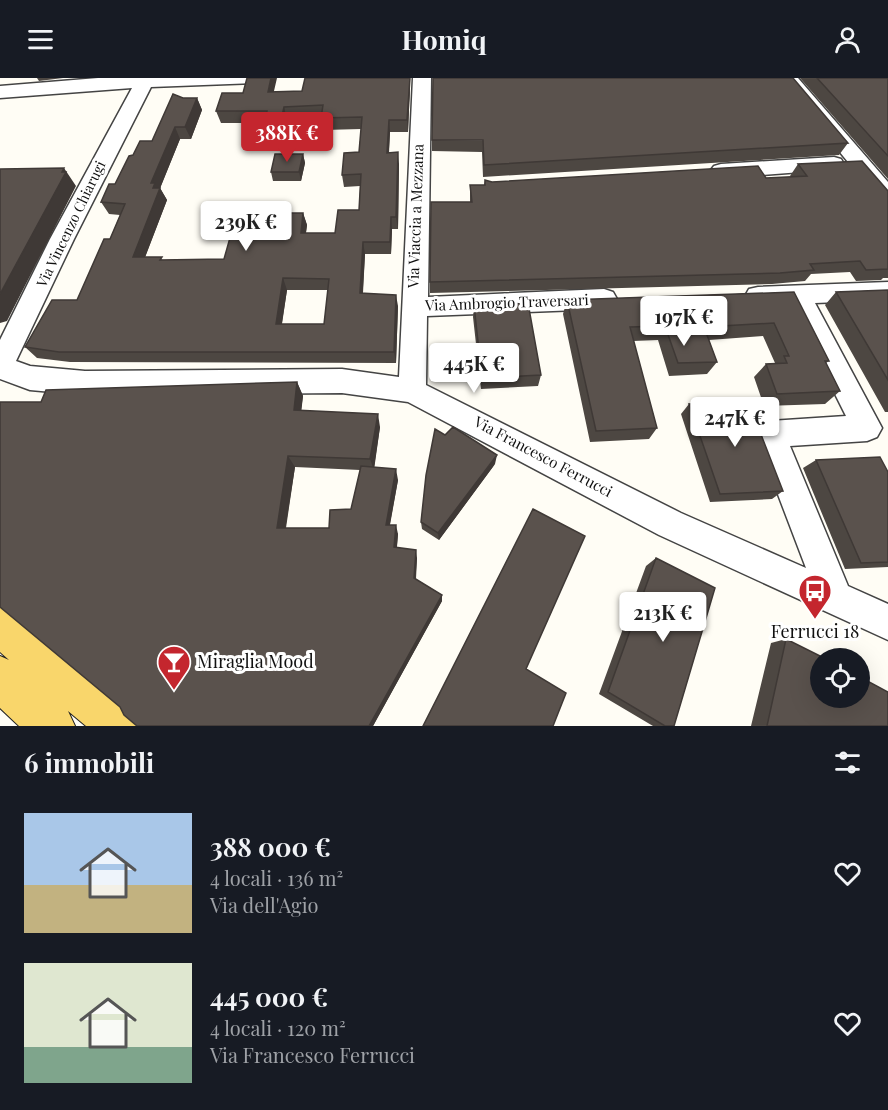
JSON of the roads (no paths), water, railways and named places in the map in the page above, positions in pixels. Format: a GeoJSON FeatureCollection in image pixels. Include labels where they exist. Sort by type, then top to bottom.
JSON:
{"type":"FeatureCollection","features":[{"type":"Feature","properties":{"kind":"main road"},"geometry":{"type":"LineString","coordinates":[[0,625],[120,726]]}},
{"type":"Feature","properties":{"kind":"main road"},"geometry":{"type":"LineString","coordinates":[[0,678],[52,726]]}},
{"type":"Feature","properties":{"kind":"street"},"geometry":{"type":"LineString","coordinates":[[0,92],[140,82],[258,78]]}},
{"type":"Feature","properties":{"kind":"street","name":"Via Viaccia a Mezzana"},"geometry":{"type":"LineString","coordinates":[[411,391],[422,78]]}},
{"type":"Feature","properties":{"kind":"street"},"geometry":{"type":"LineString","coordinates":[[788,78],[888,196]]}},
{"type":"Feature","properties":{"kind":"street","name":"Via Vincenzo Chiarugi"},"geometry":{"type":"LineString","coordinates":[[0,367],[67,230],[136,100],[142,85],[140,82]]}},
{"type":"Feature","properties":{"kind":"street"},"geometry":{"type":"LineString","coordinates":[[0,104],[23,90]]}},
{"type":"Feature","properties":{"kind":"street"},"geometry":{"type":"LineString","coordinates":[[703,172],[860,163]]}},
{"type":"Feature","properties":{"kind":"street"},"geometry":{"type":"LineString","coordinates":[[738,296],[888,291]]}},
{"type":"Feature","properties":{"kind":"street"},"geometry":{"type":"LineString","coordinates":[[798,295],[867,428],[770,434],[836,600]]}},
{"type":"Feature","properties":{"kind":"street","name":"Via Ambrogio Traversari"},"geometry":{"type":"LineString","coordinates":[[414,307],[622,299]]}},
{"type":"Feature","properties":{"kind":"street","name":"Via Francesco Ferrucci"},"geometry":{"type":"LineString","coordinates":[[0,367],[30,378],[85,383],[342,381],[411,391],[447,407],[670,524],[888,622]]}},
{"type":"Feature","properties":{"kind":"place","name":"Ferrucci 18"},"geometry":{"type":"Point","coordinates":[815,620]}},
{"type":"Feature","properties":{"kind":"place","name":"Miraglia Mood"},"geometry":{"type":"Point","coordinates":[174,691]}}]}
